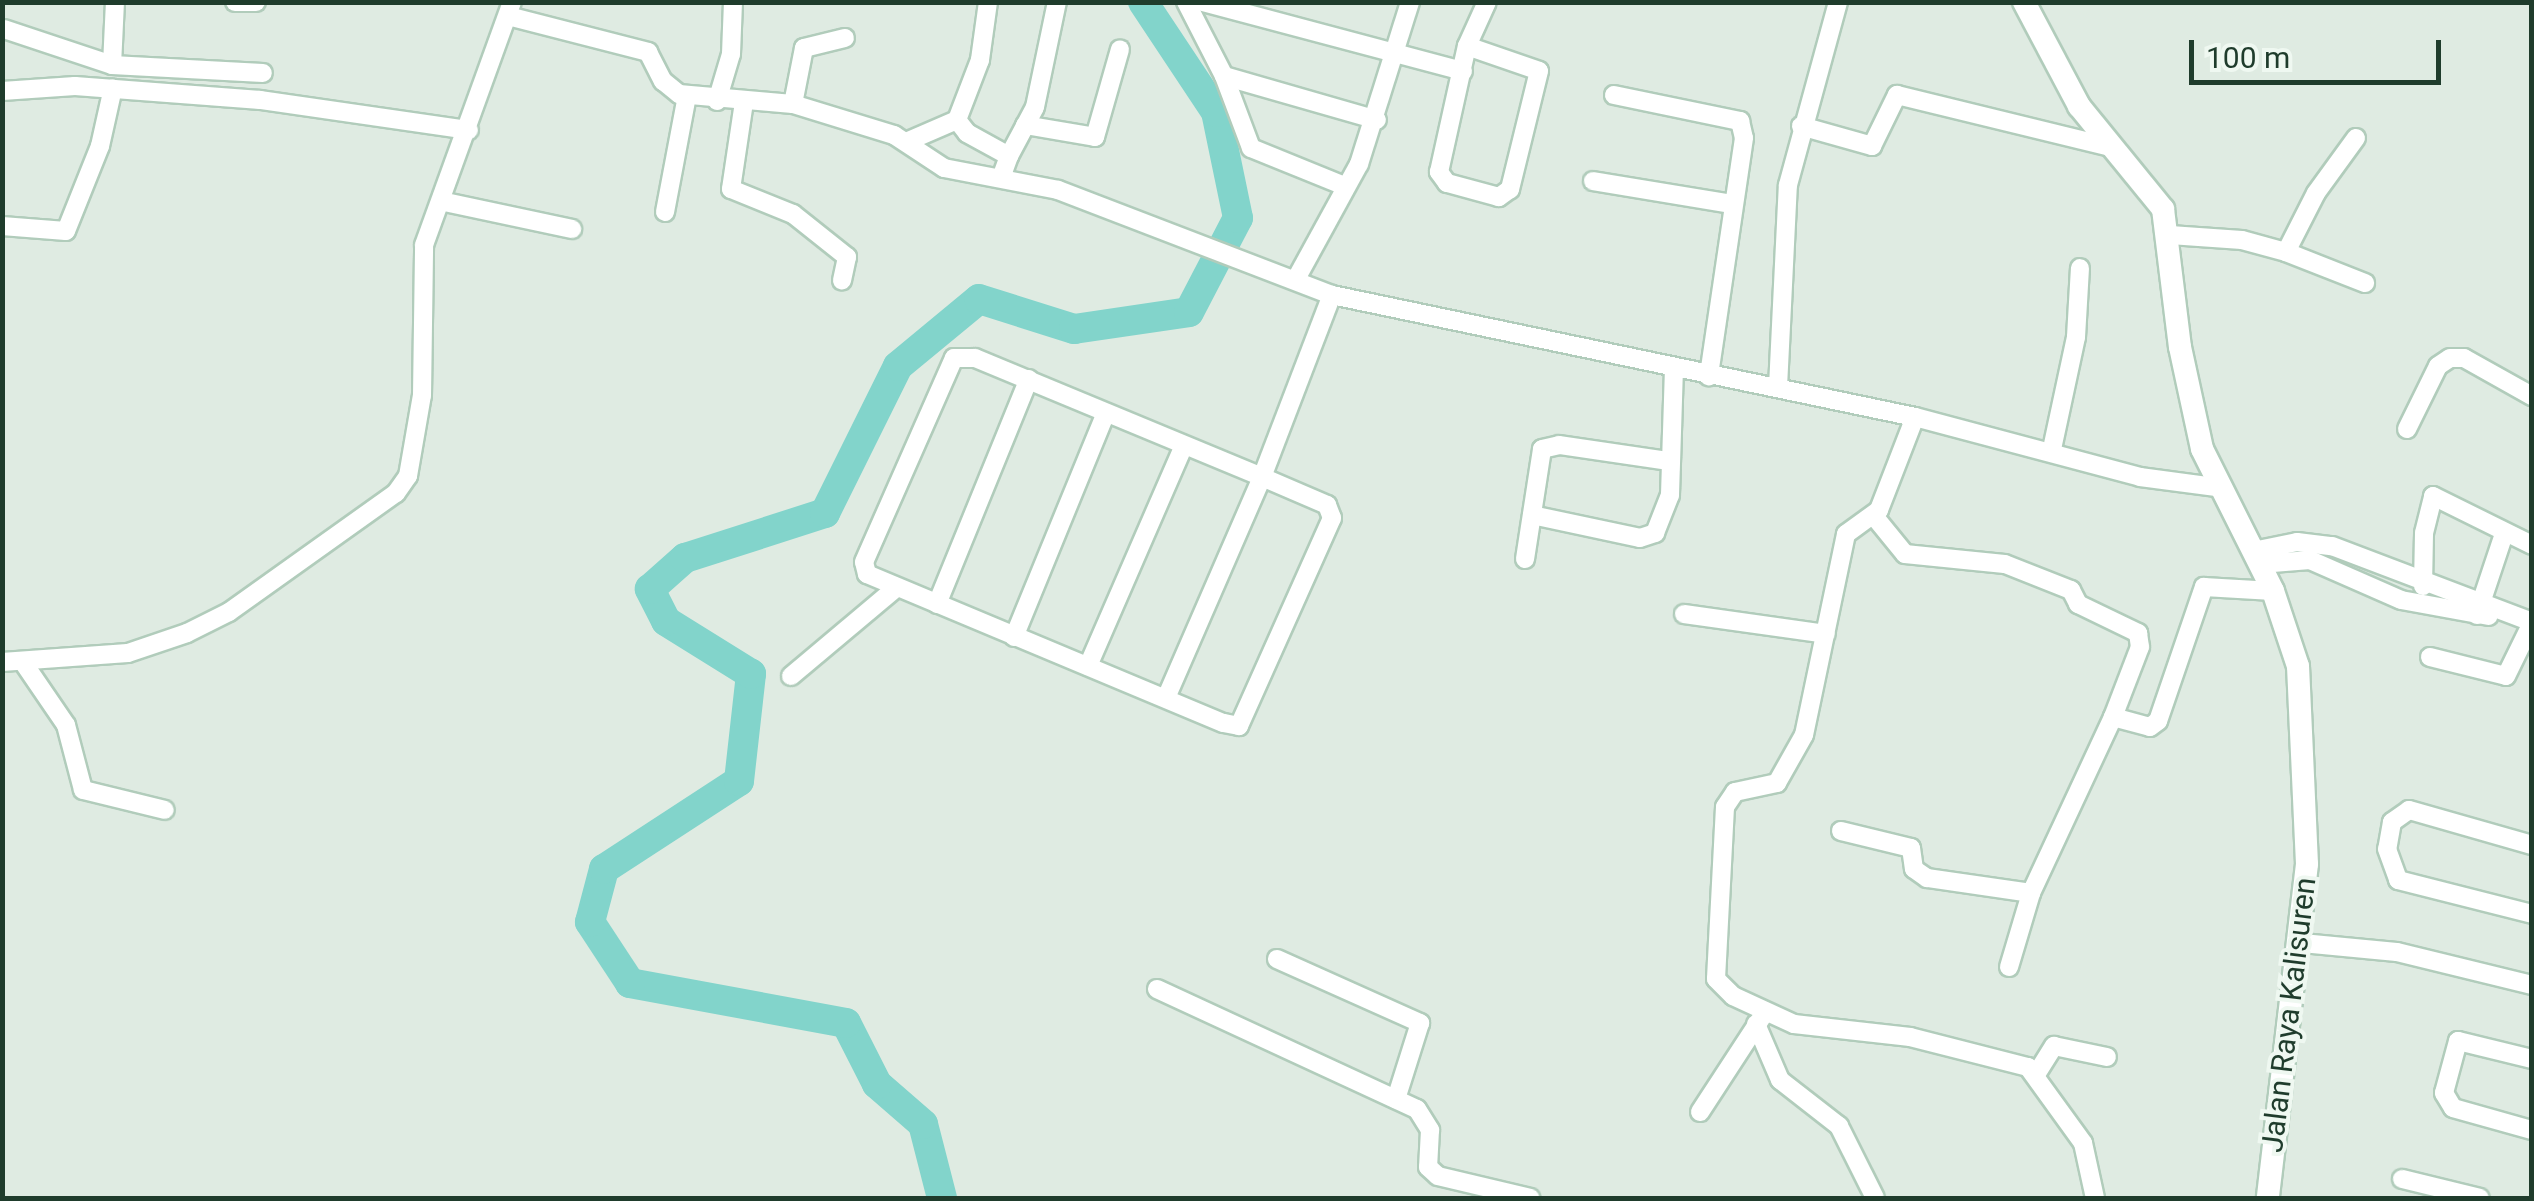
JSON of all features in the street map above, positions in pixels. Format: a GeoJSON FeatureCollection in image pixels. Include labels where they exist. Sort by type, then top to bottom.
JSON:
{"type":"FeatureCollection","features":[{"type":"Feature","properties":{"kind":"main road","name":"Jalan Raya Kalisuren"},"geometry":{"type":"LineString","coordinates":[[2024,2],[2079,106],[2151,189],[2170,235],[2180,347],[2216,487],[2273,590],[2303,692],[2302,943],[2268,1198]]}},
{"type":"Feature","properties":{"kind":"street"},"geometry":{"type":"LineString","coordinates":[[112,65],[115,2]]}},
{"type":"Feature","properties":{"kind":"street"},"geometry":{"type":"LineString","coordinates":[[235,2],[256,2]]}},
{"type":"Feature","properties":{"kind":"street"},"geometry":{"type":"LineString","coordinates":[[718,101],[731,54],[733,2]]}},
{"type":"Feature","properties":{"kind":"street"},"geometry":{"type":"LineString","coordinates":[[906,142],[957,120],[980,60],[988,2]]}},
{"type":"Feature","properties":{"kind":"street"},"geometry":{"type":"LineString","coordinates":[[1001,178],[1044,80],[1058,2]]}},
{"type":"Feature","properties":{"kind":"street"},"geometry":{"type":"LineString","coordinates":[[1186,2],[1224,76],[1251,148],[1342,186]]}},
{"type":"Feature","properties":{"kind":"street"},"geometry":{"type":"LineString","coordinates":[[1203,2],[1463,70]]}},
{"type":"Feature","properties":{"kind":"street"},"geometry":{"type":"LineString","coordinates":[[1296,279],[1342,186],[1360,164],[1377,120],[1410,2]]}},
{"type":"Feature","properties":{"kind":"street"},"geometry":{"type":"LineString","coordinates":[[1468,46],[1539,71],[1506,195],[1441,179],[1468,46],[1487,2]]}},
{"type":"Feature","properties":{"kind":"street"},"geometry":{"type":"LineString","coordinates":[[1778,386],[1788,185],[1801,126],[1838,2]]}},
{"type":"Feature","properties":{"kind":"street"},"geometry":{"type":"LineString","coordinates":[[2,662],[128,654],[188,633],[228,612],[396,493],[408,476],[420,413],[424,245],[445,202],[510,9],[648,52],[669,89],[687,96],[794,104],[906,142],[944,168],[1001,178],[1199,240],[1332,295],[1674,371],[1778,386],[2052,450],[2140,476],[2216,487]]}},
{"type":"Feature","properties":{"kind":"street"},"geometry":{"type":"LineString","coordinates":[[4,29],[112,65],[263,73]]}},
{"type":"Feature","properties":{"kind":"street"},"geometry":{"type":"LineString","coordinates":[[794,104],[804,48],[845,38]]}},
{"type":"Feature","properties":{"kind":"street"},"geometry":{"type":"LineString","coordinates":[[1026,125],[1094,137],[1120,49]]}},
{"type":"Feature","properties":{"kind":"street"},"geometry":{"type":"LineString","coordinates":[[1224,76],[1377,120]]}},
{"type":"Feature","properties":{"kind":"street"},"geometry":{"type":"LineString","coordinates":[[2,91],[38,85],[260,100],[470,130]]}},
{"type":"Feature","properties":{"kind":"street"},"geometry":{"type":"LineString","coordinates":[[2,226],[66,231],[100,146],[113,88]]}},
{"type":"Feature","properties":{"kind":"street"},"geometry":{"type":"LineString","coordinates":[[1614,94],[1734,115],[1744,138],[1708,376]]}},
{"type":"Feature","properties":{"kind":"street"},"geometry":{"type":"LineString","coordinates":[[1801,126],[1875,145],[1897,95],[2114,148]]}},
{"type":"Feature","properties":{"kind":"street"},"geometry":{"type":"LineString","coordinates":[[664,212],[687,96]]}},
{"type":"Feature","properties":{"kind":"street"},"geometry":{"type":"LineString","coordinates":[[744,102],[731,189],[792,214],[848,257],[842,280]]}},
{"type":"Feature","properties":{"kind":"street"},"geometry":{"type":"LineString","coordinates":[[957,120],[967,133],[1009,156]]}},
{"type":"Feature","properties":{"kind":"street"},"geometry":{"type":"LineString","coordinates":[[2286,252],[2316,193],[2356,138]]}},
{"type":"Feature","properties":{"kind":"street"},"geometry":{"type":"LineString","coordinates":[[1593,181],[1732,204]]}},
{"type":"Feature","properties":{"kind":"street"},"geometry":{"type":"LineString","coordinates":[[445,202],[572,229]]}},
{"type":"Feature","properties":{"kind":"street"},"geometry":{"type":"LineString","coordinates":[[2170,235],[2242,240],[2286,252],[2365,283]]}},
{"type":"Feature","properties":{"kind":"street"},"geometry":{"type":"LineString","coordinates":[[2052,450],[2072,365],[2080,268]]}},
{"type":"Feature","properties":{"kind":"street"},"geometry":{"type":"LineString","coordinates":[[1166,698],[1262,478],[1332,295]]}},
{"type":"Feature","properties":{"kind":"street"},"geometry":{"type":"LineString","coordinates":[[975,358],[1262,478],[1326,505],[1332,518],[1246,721],[1223,723],[1014,637],[867,574],[864,562],[950,360],[975,358]]}},
{"type":"Feature","properties":{"kind":"street"},"geometry":{"type":"LineString","coordinates":[[2407,429],[2438,366],[2450,358],[2532,396]]}},
{"type":"Feature","properties":{"kind":"street"},"geometry":{"type":"LineString","coordinates":[[1532,514],[1646,537],[1666,512],[1674,371]]}},
{"type":"Feature","properties":{"kind":"street"},"geometry":{"type":"LineString","coordinates":[[938,604],[1029,379]]}},
{"type":"Feature","properties":{"kind":"street"},"geometry":{"type":"LineString","coordinates":[[1014,637],[1106,415]]}},
{"type":"Feature","properties":{"kind":"street"},"geometry":{"type":"LineString","coordinates":[[1874,1198],[1840,1126],[1780,1080],[1760,1018],[1716,979],[1725,807],[1735,792],[1776,782],[1804,735],[1846,534],[1874,516],[1915,417]]}},
{"type":"Feature","properties":{"kind":"street"},"geometry":{"type":"LineString","coordinates":[[1525,559],[1539,454],[1548,446],[1669,461]]}},
{"type":"Feature","properties":{"kind":"street"},"geometry":{"type":"LineString","coordinates":[[1088,666],[1184,448]]}},
{"type":"Feature","properties":{"kind":"street"},"geometry":{"type":"LineString","coordinates":[[2423,586],[2430,498],[2444,497],[2504,534],[2532,544]]}},
{"type":"Feature","properties":{"kind":"street"},"geometry":{"type":"LineString","coordinates":[[1874,516],[1906,554],[2005,564],[2072,590],[2078,604],[2138,632],[2140,647],[2113,717],[2031,893],[2009,967]]}},
{"type":"Feature","properties":{"kind":"street"},"geometry":{"type":"LineString","coordinates":[[2478,611],[2504,534]]}},
{"type":"Feature","properties":{"kind":"street"},"geometry":{"type":"LineString","coordinates":[[2257,558],[2311,541],[2478,611]]}},
{"type":"Feature","properties":{"kind":"street"},"geometry":{"type":"LineString","coordinates":[[2257,558],[2310,560],[2401,600],[2510,615],[2532,623],[2506,676],[2430,658]]}},
{"type":"Feature","properties":{"kind":"street"},"geometry":{"type":"LineString","coordinates":[[791,676],[897,587]]}},
{"type":"Feature","properties":{"kind":"street"},"geometry":{"type":"LineString","coordinates":[[2113,717],[2150,727],[2158,721],[2204,587],[2273,590]]}},
{"type":"Feature","properties":{"kind":"street"},"geometry":{"type":"LineString","coordinates":[[1684,614],[1826,634]]}},
{"type":"Feature","properties":{"kind":"street"},"geometry":{"type":"LineString","coordinates":[[23,662],[66,725],[83,790],[166,810]]}},
{"type":"Feature","properties":{"kind":"street"},"geometry":{"type":"LineString","coordinates":[[2532,845],[2409,810],[2392,822],[2387,848],[2398,880],[2532,914]]}},
{"type":"Feature","properties":{"kind":"street"},"geometry":{"type":"LineString","coordinates":[[1840,831],[1911,848],[1914,869],[1927,878],[2031,893]]}},
{"type":"Feature","properties":{"kind":"street"},"geometry":{"type":"LineString","coordinates":[[2302,943],[2397,952],[2532,985]]}},
{"type":"Feature","properties":{"kind":"street"},"geometry":{"type":"LineString","coordinates":[[1277,960],[1420,1023],[1396,1099]]}},
{"type":"Feature","properties":{"kind":"street"},"geometry":{"type":"LineString","coordinates":[[1158,989],[1396,1099],[1425,1117],[1426,1160],[1438,1176],[1530,1198]]}},
{"type":"Feature","properties":{"kind":"street"},"geometry":{"type":"LineString","coordinates":[[1760,1018],[1910,1037],[2018,1062],[2037,1074],[2083,1143],[2095,1198]]}},
{"type":"Feature","properties":{"kind":"street"},"geometry":{"type":"LineString","coordinates":[[1700,1112],[1760,1018]]}},
{"type":"Feature","properties":{"kind":"street"},"geometry":{"type":"LineString","coordinates":[[2532,1059],[2458,1041],[2444,1097],[2453,1108],[2532,1130]]}},
{"type":"Feature","properties":{"kind":"street"},"geometry":{"type":"LineString","coordinates":[[2037,1074],[2054,1046],[2107,1057]]}},
{"type":"Feature","properties":{"kind":"street"},"geometry":{"type":"LineString","coordinates":[[2402,1178],[2480,1198]]}},
{"type":"Feature","properties":{"kind":"waterway"},"geometry":{"type":"LineString","coordinates":[[942,1198],[923,1124],[877,1084],[846,1023],[630,983],[590,922],[604,869],[739,781],[751,674],[666,621],[650,589],[685,558],[825,513],[898,366],[979,299],[1074,329],[1189,312],[1238,218],[1216,112],[1143,2]]}}]}
